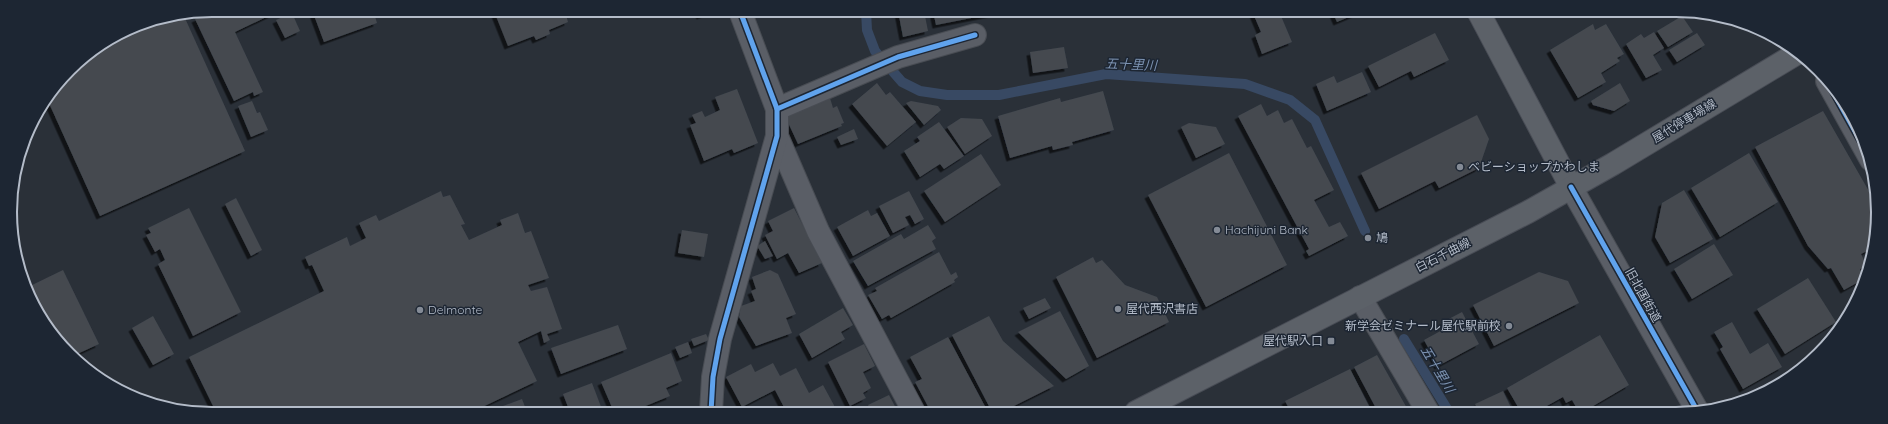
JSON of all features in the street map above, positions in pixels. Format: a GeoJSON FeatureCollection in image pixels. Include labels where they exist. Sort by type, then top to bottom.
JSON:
{"type":"FeatureCollection","features":[{"type":"Feature","properties":{"kind":"main road"},"geometry":{"type":"LineString","coordinates":[[1481,17],[1572,187]]}},
{"type":"Feature","properties":{"kind":"main road","name":"屋代停車場線"},"geometry":{"type":"LineString","coordinates":[[1572,187],[1793,56]]}},
{"type":"Feature","properties":{"kind":"main road","name":"白石千曲線"},"geometry":{"type":"LineString","coordinates":[[1146,407],[1528,212],[1572,187]]}},
{"type":"Feature","properties":{"kind":"street"},"geometry":{"type":"LineString","coordinates":[[711,407],[713,377],[720,339],[777,136],[777,109],[742,17]]}},
{"type":"Feature","properties":{"kind":"street"},"geometry":{"type":"LineString","coordinates":[[777,109],[898,57],[975,35]]}},
{"type":"Feature","properties":{"kind":"street"},"geometry":{"type":"LineString","coordinates":[[777,136],[818,231],[911,407]]}},
{"type":"Feature","properties":{"kind":"street","name":"旧北国街道"},"geometry":{"type":"LineString","coordinates":[[1572,187],[1695,406]]}},
{"type":"Feature","properties":{"kind":"street"},"geometry":{"type":"LineString","coordinates":[[1360,297],[1425,407]]}},
{"type":"Feature","properties":{"kind":"building"},"geometry":{"type":"Polygon","coordinates":[[[199,17],[266,17],[235,32],[263,92],[254,96],[253,92],[234,101],[195,19],[199,17]]]}},
{"type":"Feature","properties":{"kind":"building"},"geometry":{"type":"Polygon","coordinates":[[[283,17],[294,17],[300,31],[285,38],[276,20],[283,17]]]}},
{"type":"Feature","properties":{"kind":"building"},"geometry":{"type":"Polygon","coordinates":[[[315,17],[375,17],[377,23],[324,42],[315,17]]]}},
{"type":"Feature","properties":{"kind":"building"},"geometry":{"type":"Polygon","coordinates":[[[496,17],[567,17],[568,22],[549,30],[550,34],[536,40],[534,36],[508,46],[496,17]]]}},
{"type":"Feature","properties":{"kind":"building"},"geometry":{"type":"Polygon","coordinates":[[[899,17],[925,17],[928,31],[903,37],[899,17]]]}},
{"type":"Feature","properties":{"kind":"building"},"geometry":{"type":"Polygon","coordinates":[[[934,17],[977,17],[936,25],[934,17]]]}},
{"type":"Feature","properties":{"kind":"building"},"geometry":{"type":"Polygon","coordinates":[[[1255,17],[1281,17],[1292,42],[1262,54],[1255,35],[1261,32],[1255,17]]]}},
{"type":"Feature","properties":{"kind":"building"},"geometry":{"type":"Polygon","coordinates":[[[1335,17],[1349,17],[1337,22],[1335,17]]]}},
{"type":"Feature","properties":{"kind":"building"},"geometry":{"type":"Polygon","coordinates":[[[1683,17],[1693,32],[1668,47],[1657,31],[1683,17]]]}},
{"type":"Feature","properties":{"kind":"building"},"geometry":{"type":"Polygon","coordinates":[[[185,19],[245,151],[100,216],[50,105],[65,83],[83,65],[114,43],[149,27],[185,19]]]}},
{"type":"Feature","properties":{"kind":"building"},"geometry":{"type":"Polygon","coordinates":[[[1593,24],[1595,30],[1606,24],[1624,54],[1617,58],[1620,61],[1601,73],[1606,82],[1578,98],[1550,50],[1593,24]]]}},
{"type":"Feature","properties":{"kind":"building"},"geometry":{"type":"Polygon","coordinates":[[[1654,32],[1664,48],[1653,55],[1662,70],[1646,78],[1626,44],[1641,34],[1644,38],[1654,32]]]}},
{"type":"Feature","properties":{"kind":"building"},"geometry":{"type":"Polygon","coordinates":[[[1435,33],[1449,60],[1414,77],[1411,71],[1379,87],[1368,66],[1435,33]]]}},
{"type":"Feature","properties":{"kind":"building"},"geometry":{"type":"Polygon","coordinates":[[[1697,33],[1705,45],[1677,62],[1669,50],[1697,33]]]}},
{"type":"Feature","properties":{"kind":"building"},"geometry":{"type":"Polygon","coordinates":[[[1064,47],[1068,68],[1033,73],[1030,52],[1064,47]]]}},
{"type":"Feature","properties":{"kind":"building"},"geometry":{"type":"Polygon","coordinates":[[[1362,72],[1371,92],[1327,111],[1316,84],[1334,76],[1337,83],[1362,72]]]}},
{"type":"Feature","properties":{"kind":"building"},"geometry":{"type":"Polygon","coordinates":[[[877,83],[886,95],[890,92],[916,122],[887,146],[852,104],[877,83]]]}},
{"type":"Feature","properties":{"kind":"building"},"geometry":{"type":"Polygon","coordinates":[[[1620,83],[1630,101],[1614,111],[1593,105],[1591,101],[1620,83]]]}},
{"type":"Feature","properties":{"kind":"building"},"geometry":{"type":"Polygon","coordinates":[[[737,89],[758,143],[734,153],[732,149],[704,161],[690,125],[696,123],[692,115],[702,111],[705,117],[720,110],[715,97],[737,89]]]}},
{"type":"Feature","properties":{"kind":"building"},"geometry":{"type":"Polygon","coordinates":[[[1103,91],[1114,130],[1072,142],[1073,145],[1053,150],[1052,146],[1010,158],[998,116],[1060,98],[1061,102],[1103,91]]]}},
{"type":"Feature","properties":{"kind":"building"},"geometry":{"type":"Polygon","coordinates":[[[830,98],[833,108],[837,106],[844,123],[841,124],[842,126],[798,144],[785,116],[830,98]]]}},
{"type":"Feature","properties":{"kind":"building"},"geometry":{"type":"Polygon","coordinates":[[[252,101],[257,113],[260,112],[268,130],[251,137],[238,106],[252,101]]]}},
{"type":"Feature","properties":{"kind":"building"},"geometry":{"type":"Polygon","coordinates":[[[911,101],[938,106],[941,110],[924,125],[906,103],[911,101]]]}},
{"type":"Feature","properties":{"kind":"building"},"geometry":{"type":"Polygon","coordinates":[[[1261,104],[1267,116],[1278,110],[1284,123],[1292,119],[1307,148],[1311,146],[1334,190],[1314,200],[1329,227],[1340,222],[1348,236],[1309,256],[1306,251],[1309,249],[1238,116],[1261,104]]]}},
{"type":"Feature","properties":{"kind":"building"},"geometry":{"type":"Polygon","coordinates":[[[1823,111],[1870,193],[1871,225],[1867,251],[1861,254],[1864,261],[1863,268],[1860,269],[1862,273],[1858,282],[1844,290],[1831,268],[1828,269],[1808,246],[1755,147],[1823,111]]]}},
{"type":"Feature","properties":{"kind":"building"},"geometry":{"type":"Polygon","coordinates":[[[1477,115],[1489,139],[1479,168],[1439,188],[1435,181],[1379,209],[1361,173],[1477,115]]]}},
{"type":"Feature","properties":{"kind":"building"},"geometry":{"type":"Polygon","coordinates":[[[961,118],[982,119],[992,136],[965,154],[947,127],[961,118]]]}},
{"type":"Feature","properties":{"kind":"building"},"geometry":{"type":"Polygon","coordinates":[[[939,122],[964,156],[944,169],[940,164],[920,177],[904,151],[920,141],[917,137],[939,122]]]}},
{"type":"Feature","properties":{"kind":"building"},"geometry":{"type":"Polygon","coordinates":[[[1189,123],[1216,127],[1225,144],[1196,158],[1181,127],[1189,123]]]}},
{"type":"Feature","properties":{"kind":"building"},"geometry":{"type":"Polygon","coordinates":[[[854,129],[858,139],[841,145],[837,137],[854,129]]]}},
{"type":"Feature","properties":{"kind":"building","name":"Hachijuni Bank"},"geometry":{"type":"Polygon","coordinates":[[[1229,153],[1287,265],[1206,307],[1148,195],[1229,153]]]}},
{"type":"Feature","properties":{"kind":"building"},"geometry":{"type":"Polygon","coordinates":[[[1749,153],[1778,202],[1720,237],[1691,188],[1749,153]]]}},
{"type":"Feature","properties":{"kind":"building"},"geometry":{"type":"Polygon","coordinates":[[[981,154],[1001,185],[945,222],[924,191],[981,154]]]}},
{"type":"Feature","properties":{"kind":"building"},"geometry":{"type":"Polygon","coordinates":[[[1684,190],[1713,239],[1670,263],[1655,237],[1662,203],[1684,190]]]}},
{"type":"Feature","properties":{"kind":"building","name":"Delmonte"},"geometry":{"type":"Polygon","coordinates":[[[441,191],[443,197],[450,195],[465,224],[461,225],[469,240],[502,225],[500,220],[518,213],[525,233],[531,231],[549,278],[528,285],[531,291],[547,287],[562,329],[547,334],[550,340],[544,343],[541,331],[518,342],[537,381],[482,407],[214,407],[189,357],[324,291],[312,265],[309,266],[305,257],[347,237],[350,246],[366,238],[359,223],[376,215],[379,221],[441,191]]]}},
{"type":"Feature","properties":{"kind":"building"},"geometry":{"type":"Polygon","coordinates":[[[909,191],[924,219],[915,224],[910,215],[905,217],[909,225],[893,233],[879,206],[909,191]]]}},
{"type":"Feature","properties":{"kind":"building"},"geometry":{"type":"Polygon","coordinates":[[[236,198],[262,250],[251,256],[225,204],[236,198]]]}},
{"type":"Feature","properties":{"kind":"building"},"geometry":{"type":"Polygon","coordinates":[[[189,208],[241,312],[193,336],[158,264],[165,260],[160,249],[155,252],[146,235],[151,233],[148,228],[189,208]]]}},
{"type":"Feature","properties":{"kind":"building"},"geometry":{"type":"Polygon","coordinates":[[[794,208],[822,263],[799,273],[788,253],[777,259],[765,235],[773,231],[768,221],[794,208]]]}},
{"type":"Feature","properties":{"kind":"building"},"geometry":{"type":"Polygon","coordinates":[[[868,210],[871,216],[877,213],[890,236],[853,256],[837,227],[868,210]]]}},
{"type":"Feature","properties":{"kind":"building"},"geometry":{"type":"Polygon","coordinates":[[[928,225],[936,238],[932,241],[936,249],[868,286],[853,261],[901,234],[904,239],[928,225]]]}},
{"type":"Feature","properties":{"kind":"building"},"geometry":{"type":"Polygon","coordinates":[[[682,230],[708,234],[704,257],[678,253],[682,230]]]}},
{"type":"Feature","properties":{"kind":"building"},"geometry":{"type":"Polygon","coordinates":[[[765,241],[773,256],[765,259],[757,246],[765,241]]]}},
{"type":"Feature","properties":{"kind":"building"},"geometry":{"type":"Polygon","coordinates":[[[1714,244],[1733,275],[1692,299],[1674,269],[1714,244]]]}},
{"type":"Feature","properties":{"kind":"building"},"geometry":{"type":"Polygon","coordinates":[[[939,252],[951,275],[956,272],[958,277],[954,280],[955,282],[891,318],[889,315],[882,319],[868,295],[877,291],[875,288],[939,252]]]}},
{"type":"Feature","properties":{"kind":"building","name":"屋代西沢書店"},"geometry":{"type":"Polygon","coordinates":[[[1093,257],[1096,263],[1102,260],[1125,285],[1157,297],[1169,322],[1097,358],[1056,277],[1093,257]]]}},
{"type":"Feature","properties":{"kind":"building"},"geometry":{"type":"Polygon","coordinates":[[[63,270],[99,344],[78,354],[57,331],[43,310],[31,285],[63,270]]]}},
{"type":"Feature","properties":{"kind":"building"},"geometry":{"type":"Polygon","coordinates":[[[770,270],[778,274],[796,314],[786,318],[792,333],[756,346],[739,317],[741,306],[755,301],[751,291],[756,289],[752,277],[770,270]]]}},
{"type":"Feature","properties":{"kind":"building","name":"新学会ゼミナール屋代駅前校"},"geometry":{"type":"Polygon","coordinates":[[[1539,272],[1568,281],[1579,303],[1494,346],[1473,305],[1539,272]]]}},
{"type":"Feature","properties":{"kind":"building"},"geometry":{"type":"Polygon","coordinates":[[[1808,278],[1836,322],[1785,354],[1757,309],[1808,278]]]}},
{"type":"Feature","properties":{"kind":"building"},"geometry":{"type":"Polygon","coordinates":[[[1045,298],[1051,308],[1029,319],[1023,308],[1045,298]]]}},
{"type":"Feature","properties":{"kind":"building"},"geometry":{"type":"Polygon","coordinates":[[[843,308],[853,325],[841,332],[845,339],[812,358],[799,334],[843,308]]]}},
{"type":"Feature","properties":{"kind":"building"},"geometry":{"type":"Polygon","coordinates":[[[1060,311],[1089,366],[1066,379],[1018,332],[1060,311]]]}},
{"type":"Feature","properties":{"kind":"building"},"geometry":{"type":"Polygon","coordinates":[[[1462,312],[1479,344],[1438,366],[1424,340],[1446,328],[1443,322],[1462,312]]]}},
{"type":"Feature","properties":{"kind":"building"},"geometry":{"type":"Polygon","coordinates":[[[153,316],[174,354],[153,365],[132,328],[153,316]]]}},
{"type":"Feature","properties":{"kind":"building"},"geometry":{"type":"Polygon","coordinates":[[[989,316],[1003,341],[1054,386],[1012,407],[989,407],[952,335],[989,316]]]}},
{"type":"Feature","properties":{"kind":"building"},"geometry":{"type":"Polygon","coordinates":[[[1732,322],[1750,354],[1768,343],[1782,367],[1743,389],[1720,349],[1723,347],[1714,332],[1732,322]]]}},
{"type":"Feature","properties":{"kind":"building"},"geometry":{"type":"Polygon","coordinates":[[[618,325],[627,349],[561,374],[551,348],[618,325]]]}},
{"type":"Feature","properties":{"kind":"building"},"geometry":{"type":"Polygon","coordinates":[[[706,334],[709,340],[694,346],[691,339],[706,334]]]}},
{"type":"Feature","properties":{"kind":"building"},"geometry":{"type":"Polygon","coordinates":[[[1600,335],[1629,385],[1592,407],[1576,407],[1572,400],[1566,403],[1563,397],[1545,407],[1518,407],[1507,388],[1600,335]]]}},
{"type":"Feature","properties":{"kind":"building"},"geometry":{"type":"Polygon","coordinates":[[[948,337],[985,407],[928,407],[915,382],[922,379],[910,357],[948,337]]]}},
{"type":"Feature","properties":{"kind":"building"},"geometry":{"type":"Polygon","coordinates":[[[688,342],[692,353],[680,358],[675,347],[688,342]]]}},
{"type":"Feature","properties":{"kind":"building"},"geometry":{"type":"Polygon","coordinates":[[[864,344],[875,366],[863,372],[871,388],[863,393],[866,398],[850,406],[828,362],[864,344]]]}},
{"type":"Feature","properties":{"kind":"building"},"geometry":{"type":"Polygon","coordinates":[[[671,353],[682,381],[666,388],[670,396],[643,407],[612,407],[601,382],[671,353]]]}},
{"type":"Feature","properties":{"kind":"building"},"geometry":{"type":"Polygon","coordinates":[[[1377,355],[1406,407],[1375,407],[1354,367],[1377,355]]]}},
{"type":"Feature","properties":{"kind":"building"},"geometry":{"type":"Polygon","coordinates":[[[773,363],[780,376],[796,368],[809,393],[823,385],[835,407],[784,407],[775,390],[742,407],[726,377],[751,364],[755,372],[773,363]]]}},
{"type":"Feature","properties":{"kind":"building"},"geometry":{"type":"Polygon","coordinates":[[[1350,369],[1369,407],[1288,407],[1285,401],[1350,369]]]}},
{"type":"Feature","properties":{"kind":"building"},"geometry":{"type":"Polygon","coordinates":[[[592,383],[601,407],[568,407],[563,394],[592,383]]]}},
{"type":"Feature","properties":{"kind":"building"},"geometry":{"type":"Polygon","coordinates":[[[1503,391],[1511,407],[1476,407],[1475,404],[1503,391]]]}},
{"type":"Feature","properties":{"kind":"building"},"geometry":{"type":"Polygon","coordinates":[[[889,395],[895,407],[869,407],[868,405],[889,395]]]}},
{"type":"Feature","properties":{"kind":"building"},"geometry":{"type":"Polygon","coordinates":[[[522,399],[525,407],[500,407],[522,399]]]}},
{"type":"Feature","properties":{"kind":"waterway","name":"五十里川"},"geometry":{"type":"LineString","coordinates":[[866,17],[867,30],[875,51],[902,82],[920,91],[947,95],[999,95],[1106,74],[1245,84],[1290,100],[1315,120],[1365,231]]}},
{"type":"Feature","properties":{"kind":"waterway","name":"五十里川"},"geometry":{"type":"LineString","coordinates":[[1404,339],[1446,407]]}},
{"type":"Feature","properties":{"kind":"cycle path"},"geometry":{"type":"LineString","coordinates":[[711,407],[713,377],[720,339],[777,136],[777,109],[742,17]]}},
{"type":"Feature","properties":{"kind":"cycle path"},"geometry":{"type":"LineString","coordinates":[[777,109],[898,57],[975,35]]}},
{"type":"Feature","properties":{"kind":"cycle path"},"geometry":{"type":"LineString","coordinates":[[1571,187],[1695,406]]}},
{"type":"Feature","properties":{"kind":"place","name":"ベビーショップかわしま"},"geometry":{"type":"Point","coordinates":[1460,167]}},
{"type":"Feature","properties":{"kind":"place","name":"Hachijuni Bank"},"geometry":{"type":"Point","coordinates":[1217,230]}},
{"type":"Feature","properties":{"kind":"place","name":"鳩"},"geometry":{"type":"Point","coordinates":[1368,238]}},
{"type":"Feature","properties":{"kind":"place","name":"屋代西沢書店"},"geometry":{"type":"Point","coordinates":[1118,309]}},
{"type":"Feature","properties":{"kind":"place","name":"Delmonte"},"geometry":{"type":"Point","coordinates":[420,310]}},
{"type":"Feature","properties":{"kind":"place","name":"新学会ゼミナール屋代駅前校"},"geometry":{"type":"Point","coordinates":[1509,326]}},
{"type":"Feature","properties":{"kind":"place","name":"屋代駅入口"},"geometry":{"type":"Point","coordinates":[1331,341]}}]}
